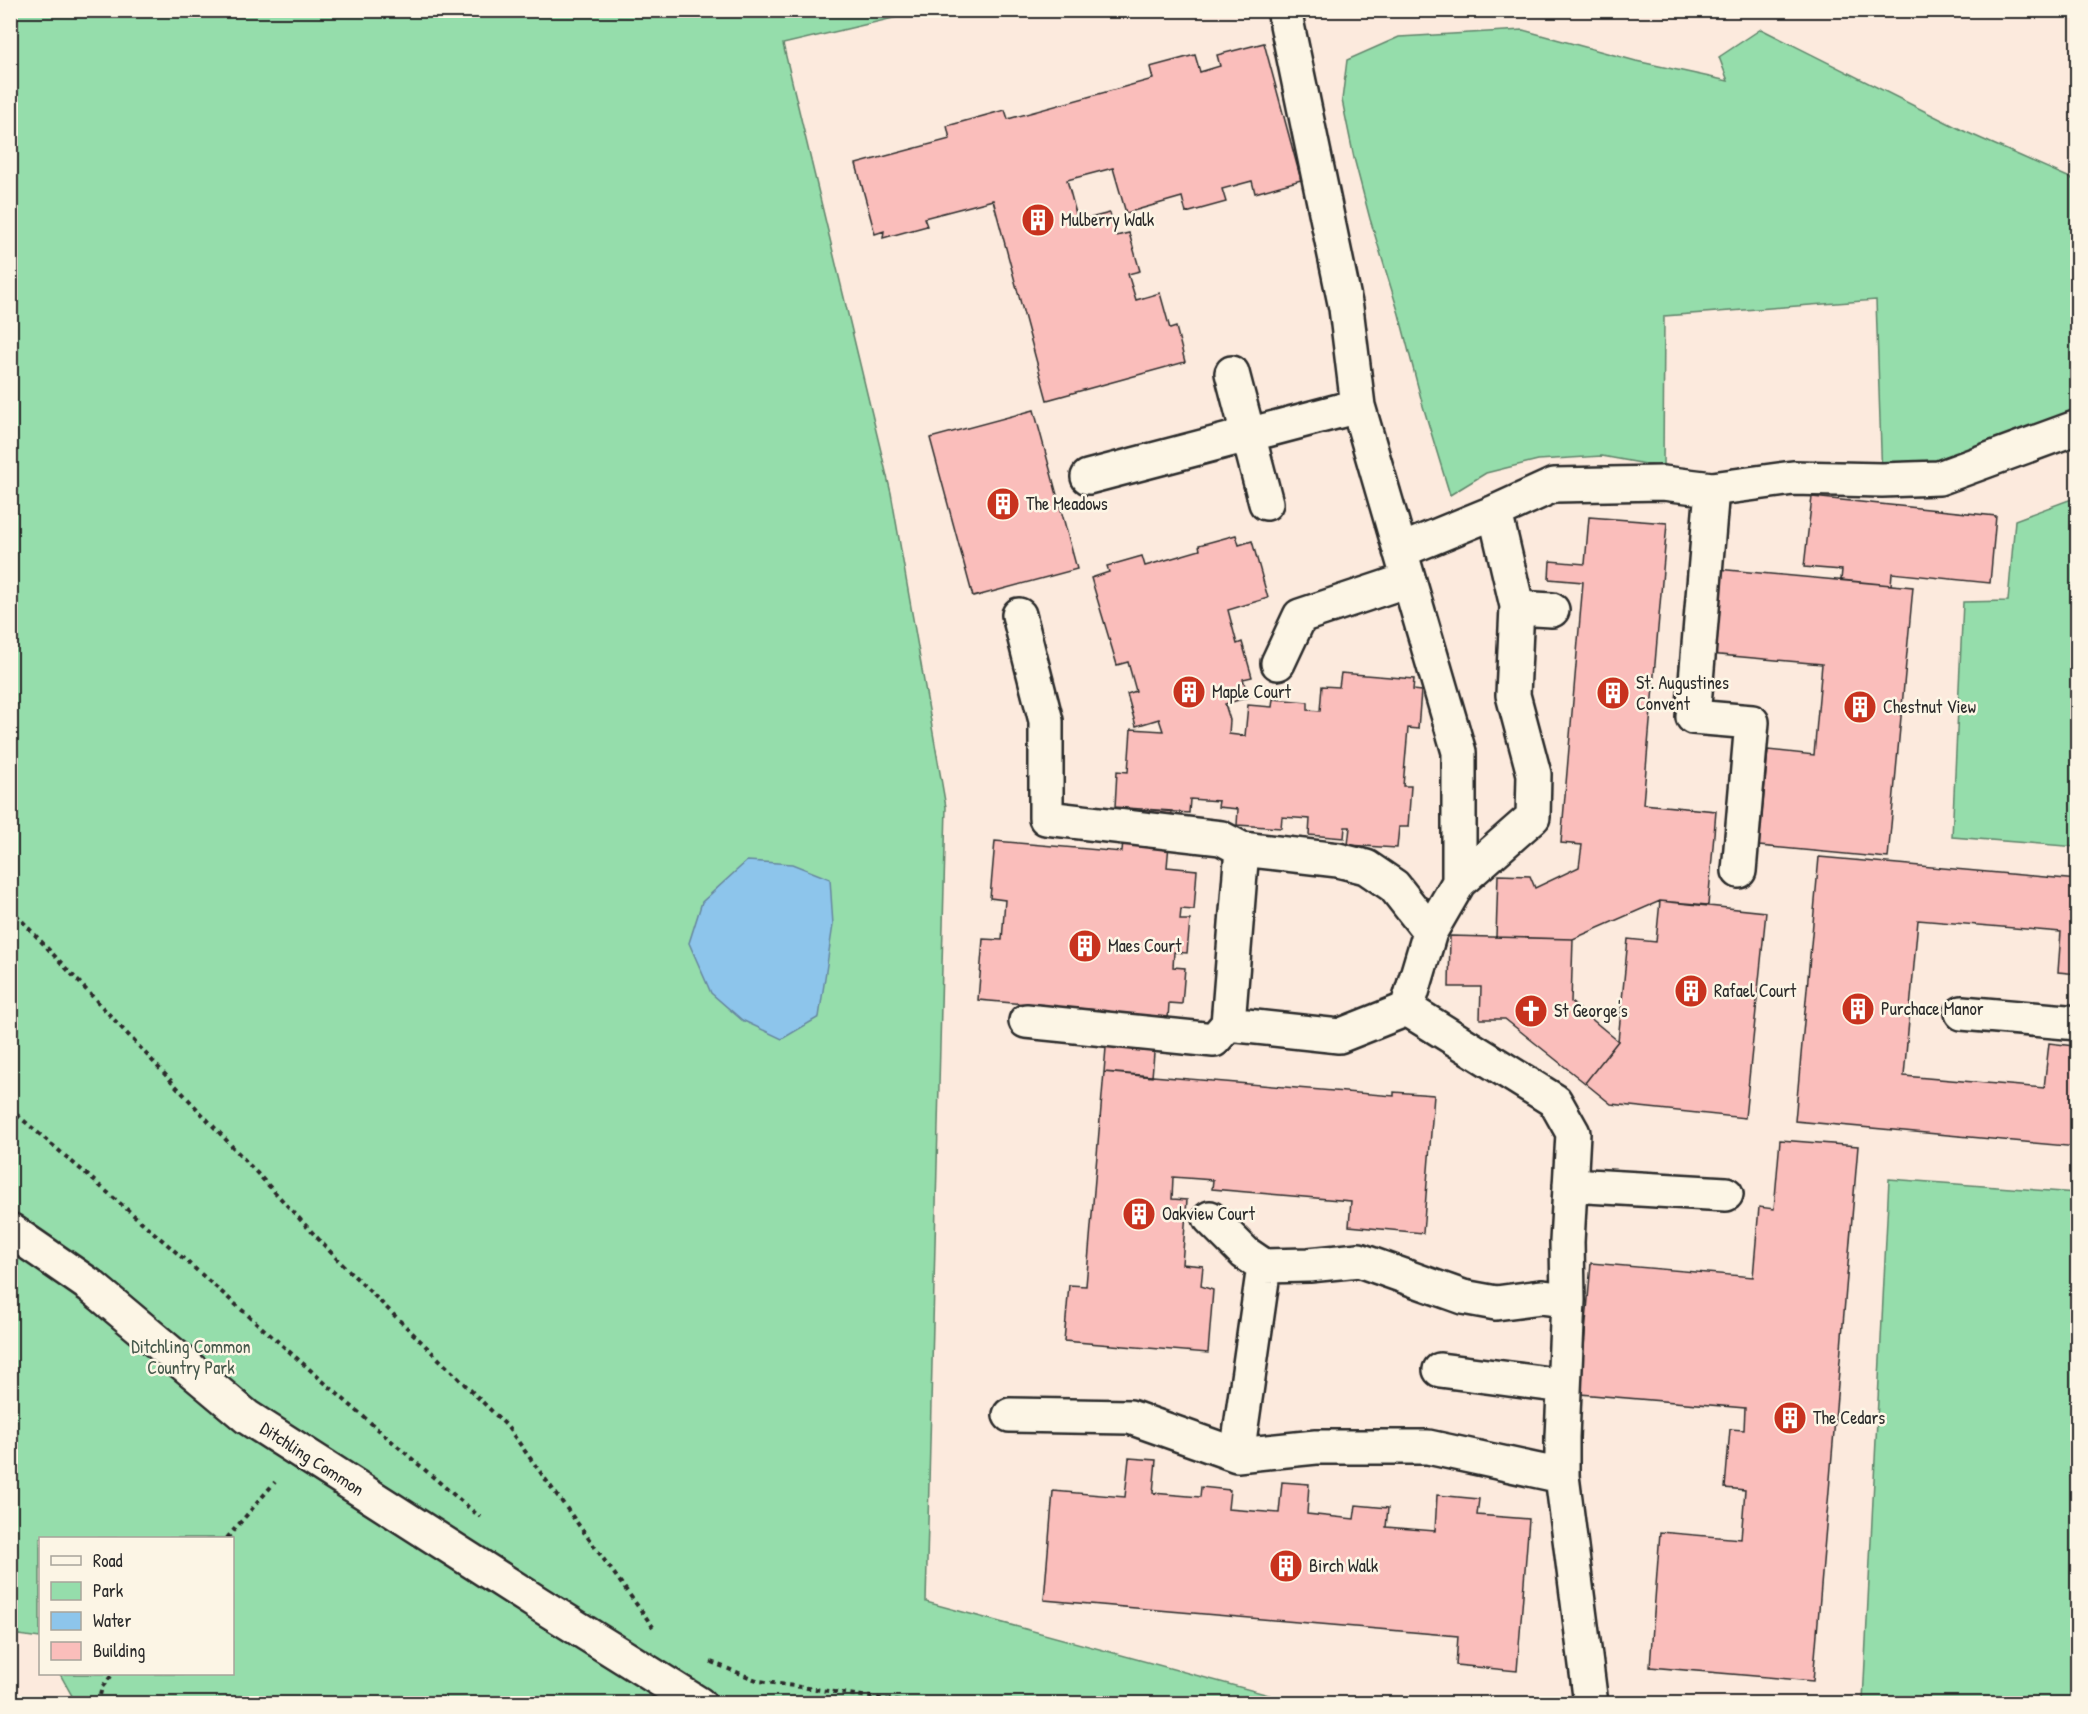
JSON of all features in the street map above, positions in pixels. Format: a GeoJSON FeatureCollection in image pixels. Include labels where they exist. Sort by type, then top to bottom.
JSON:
{"type":"FeatureCollection","features":[{"type":"Feature","properties":{"kind":"main road"},"geometry":{"type":"LineString","coordinates":[[1284,10],[1346,308],[1358,406],[1459,752],[1459,882]]}},
{"type":"Feature","properties":{"kind":"main road"},"geometry":{"type":"LineString","coordinates":[[1233,373],[1266,502]]}},
{"type":"Feature","properties":{"kind":"main road"},"geometry":{"type":"LineString","coordinates":[[1088,477],[1358,406]]}},
{"type":"Feature","properties":{"kind":"main road"},"geometry":{"type":"LineString","coordinates":[[1278,663],[1300,616],[1404,566],[1495,512],[1554,485],[1663,483],[1712,489],[1793,478],[1882,480],[1940,478],[2078,427]]}},
{"type":"Feature","properties":{"kind":"main road"},"geometry":{"type":"LineString","coordinates":[[1712,489],[1693,717],[1752,722],[1739,871]]}},
{"type":"Feature","properties":{"kind":"main road"},"geometry":{"type":"LineString","coordinates":[[1407,1009],[1430,932],[1459,882],[1533,818],[1534,774],[1513,695],[1517,608],[1495,512]]}},
{"type":"Feature","properties":{"kind":"main road"},"geometry":{"type":"LineString","coordinates":[[1517,608],[1552,610]]}},
{"type":"Feature","properties":{"kind":"main road"},"geometry":{"type":"LineString","coordinates":[[1019,615],[1046,721],[1046,818],[1221,838],[1242,849],[1338,860],[1366,867],[1394,886],[1430,932]]}},
{"type":"Feature","properties":{"kind":"main road"},"geometry":{"type":"LineString","coordinates":[[1026,1021],[1214,1040],[1228,1024],[1242,849]]}},
{"type":"Feature","properties":{"kind":"main road"},"geometry":{"type":"LineString","coordinates":[[1228,1024],[1339,1036],[1407,1009]]}},
{"type":"Feature","properties":{"kind":"main road"},"geometry":{"type":"LineString","coordinates":[[1407,1009],[1555,1101],[1573,1133],[1567,1242],[1568,1300],[1562,1476],[1591,1704]]}},
{"type":"Feature","properties":{"kind":"main road"},"geometry":{"type":"LineString","coordinates":[[1962,1013],[2078,1023]]}},
{"type":"Feature","properties":{"kind":"main road"},"geometry":{"type":"LineString","coordinates":[[1570,1185],[1726,1194]]}},
{"type":"Feature","properties":{"kind":"main road"},"geometry":{"type":"LineString","coordinates":[[1210,1218],[1245,1253],[1264,1266],[1309,1265],[1359,1260],[1463,1297],[1496,1303],[1541,1297],[1568,1300]]}},
{"type":"Feature","properties":{"kind":"main road","name":"Ditchling Common"},"geometry":{"type":"LineString","coordinates":[[10,1230],[91,1286],[247,1417],[699,1704]]}},
{"type":"Feature","properties":{"kind":"main road"},"geometry":{"type":"LineString","coordinates":[[1237,1455],[1264,1266]]}},
{"type":"Feature","properties":{"kind":"main road"},"geometry":{"type":"LineString","coordinates":[[1440,1370],[1564,1386]]}},
{"type":"Feature","properties":{"kind":"main road"},"geometry":{"type":"LineString","coordinates":[[1010,1415],[1130,1417],[1237,1455],[1316,1447],[1428,1448],[1562,1476]]}},
{"type":"Feature","properties":{"kind":"path"},"geometry":{"type":"LineString","coordinates":[[10,908],[338,1260],[506,1425],[658,1634]]}},
{"type":"Feature","properties":{"kind":"path"},"geometry":{"type":"LineString","coordinates":[[10,1109],[128,1208],[485,1521]]}},
{"type":"Feature","properties":{"kind":"path"},"geometry":{"type":"LineString","coordinates":[[229,1537],[301,1452]]}},
{"type":"Feature","properties":{"kind":"path"},"geometry":{"type":"LineString","coordinates":[[707,1660],[759,1681],[918,1704]]}},
{"type":"Feature","properties":{"kind":"path"},"geometry":{"type":"LineString","coordinates":[[98,1704],[102,1688],[112,1675]]}},
{"type":"Feature","properties":{"kind":"green space","name":"Ditchling Common Country Park"},"geometry":{"type":"Polygon","coordinates":[[[11,11],[923,11],[783,44],[891,493],[946,807],[926,1602],[1298,1703],[76,1703],[61,1675],[234,1675],[234,1537],[39,1537],[39,1638],[11,1634],[11,11]]]}},
{"type":"Feature","properties":{"kind":"green space"},"geometry":{"type":"Polygon","coordinates":[[[1761,29],[1966,132],[2077,181],[2077,427],[1882,480],[1876,300],[1664,316],[1663,467],[1602,456],[1538,460],[1486,473],[1450,495],[1354,158],[1342,100],[1347,60],[1399,37],[1523,30],[1636,61],[1728,81],[1719,57],[1761,29]]]}},
{"type":"Feature","properties":{"kind":"green space"},"geometry":{"type":"Polygon","coordinates":[[[2077,497],[2077,847],[1952,837],[1963,602],[2008,601],[2015,520],[2077,497]]]}},
{"type":"Feature","properties":{"kind":"green space"},"geometry":{"type":"Polygon","coordinates":[[[1889,1179],[2077,1193],[2078,1634],[2074,1703],[1894,1704],[1863,1701],[1889,1179]]]}},
{"type":"Feature","properties":{"kind":"water"},"geometry":{"type":"Polygon","coordinates":[[[747,861],[792,864],[830,879],[833,925],[819,1017],[782,1039],[742,1020],[711,993],[689,943],[702,902],[747,861]]]}},
{"type":"Feature","properties":{"kind":"building","name":"Mulberry Walk"},"geometry":{"type":"Polygon","coordinates":[[[1264,43],[1301,180],[1255,193],[1252,181],[1222,189],[1226,202],[1186,213],[1182,197],[1126,213],[1113,168],[1067,180],[1078,221],[1110,213],[1116,236],[1129,233],[1140,271],[1128,274],[1136,300],[1160,293],[1170,329],[1176,327],[1185,362],[1047,400],[993,200],[924,218],[927,226],[883,238],[884,231],[875,234],[856,164],[950,139],[947,126],[1005,110],[1008,119],[1153,79],[1150,67],[1195,55],[1200,72],[1220,66],[1217,55],[1264,43]]]}},
{"type":"Feature","properties":{"kind":"building","name":"The Meadows"},"geometry":{"type":"Polygon","coordinates":[[[1034,410],[1077,569],[973,597],[930,438],[1034,410]]]}},
{"type":"Feature","properties":{"kind":"building"},"geometry":{"type":"Polygon","coordinates":[[[1812,497],[1996,516],[1990,583],[1892,573],[1891,585],[1841,580],[1842,570],[1804,567],[1812,497]]]}},
{"type":"Feature","properties":{"kind":"building","name":"St. Augustines Convent"},"geometry":{"type":"Polygon","coordinates":[[[1589,517],[1667,523],[1643,804],[1716,811],[1708,905],[1660,901],[1573,939],[1496,937],[1498,875],[1530,876],[1535,888],[1579,867],[1582,845],[1561,843],[1583,582],[1549,579],[1550,561],[1585,564],[1589,517]]]}},
{"type":"Feature","properties":{"kind":"building","name":"Maple Court"},"geometry":{"type":"Polygon","coordinates":[[[1236,535],[1239,545],[1252,541],[1268,598],[1228,610],[1237,644],[1242,642],[1252,677],[1243,679],[1249,697],[1225,704],[1230,720],[1229,734],[1245,736],[1248,705],[1272,707],[1273,699],[1308,702],[1308,710],[1320,711],[1322,686],[1339,687],[1341,673],[1414,679],[1413,690],[1421,691],[1418,729],[1408,728],[1403,786],[1411,786],[1408,827],[1399,827],[1397,848],[1348,845],[1350,827],[1345,827],[1344,838],[1309,835],[1310,819],[1282,817],[1281,828],[1237,825],[1238,809],[1218,807],[1219,801],[1190,799],[1189,813],[1115,807],[1117,771],[1128,772],[1131,729],[1163,731],[1159,719],[1136,726],[1127,694],[1136,691],[1128,662],[1117,665],[1091,578],[1109,572],[1107,566],[1142,556],[1145,566],[1200,550],[1199,545],[1236,535]]]}},
{"type":"Feature","properties":{"kind":"building","name":"Chestnut View"},"geometry":{"type":"Polygon","coordinates":[[[1717,569],[1913,587],[1888,858],[1759,846],[1768,750],[1814,755],[1822,664],[1709,654],[1717,569]]]}},
{"type":"Feature","properties":{"kind":"building","name":"Maes Court"},"geometry":{"type":"Polygon","coordinates":[[[1126,808],[1172,811],[1167,867],[1197,870],[1194,910],[1181,909],[1180,920],[1190,920],[1187,953],[1174,952],[1173,967],[1185,968],[1182,1004],[1169,1003],[1168,1019],[1157,1018],[1152,1077],[1104,1072],[1109,1011],[978,1000],[983,939],[1002,940],[1005,900],[990,898],[995,841],[1122,852],[1126,808]]]}},
{"type":"Feature","properties":{"kind":"building","name":"Purchace Manor"},"geometry":{"type":"Polygon","coordinates":[[[1819,857],[2078,880],[2078,974],[2058,972],[2061,932],[1918,920],[1904,1076],[2044,1088],[2049,1043],[2074,1046],[2073,1068],[2078,1068],[2078,1147],[1795,1121],[1819,857]]]}},
{"type":"Feature","properties":{"kind":"building","name":"Rafael Court"},"geometry":{"type":"Polygon","coordinates":[[[1660,901],[1766,912],[1745,1118],[1611,1104],[1585,1083],[1618,1041],[1628,939],[1656,942],[1660,901]]]}},
{"type":"Feature","properties":{"kind":"building","name":"St George's"},"geometry":{"type":"Polygon","coordinates":[[[1450,936],[1573,939],[1571,1002],[1618,1041],[1585,1083],[1505,1019],[1480,1019],[1481,987],[1449,987],[1450,936]]]}},
{"type":"Feature","properties":{"kind":"building","name":"Oakview Court"},"geometry":{"type":"Polygon","coordinates":[[[1104,1072],[1394,1096],[1394,1092],[1434,1095],[1423,1233],[1349,1226],[1351,1201],[1212,1189],[1213,1180],[1173,1177],[1172,1199],[1187,1200],[1182,1264],[1203,1266],[1201,1286],[1213,1290],[1208,1353],[1064,1341],[1069,1285],[1086,1286],[1104,1072]]]}},
{"type":"Feature","properties":{"kind":"building","name":"The Cedars"},"geometry":{"type":"Polygon","coordinates":[[[1780,1140],[1858,1146],[1813,1681],[1650,1667],[1660,1532],[1741,1539],[1745,1490],[1725,1488],[1730,1429],[1744,1430],[1745,1408],[1580,1394],[1591,1263],[1753,1277],[1759,1207],[1774,1209],[1780,1140]]]}},
{"type":"Feature","properties":{"kind":"building","name":"Birch Walk"},"geometry":{"type":"Polygon","coordinates":[[[1129,1458],[1156,1460],[1153,1493],[1200,1497],[1201,1487],[1230,1490],[1228,1509],[1279,1513],[1282,1482],[1309,1484],[1307,1514],[1354,1519],[1356,1505],[1388,1508],[1386,1527],[1435,1531],[1437,1495],[1479,1499],[1477,1515],[1529,1519],[1517,1671],[1456,1665],[1458,1636],[1044,1600],[1053,1491],[1125,1497],[1129,1458]]]}},
{"type":"Feature","properties":{"kind":"place","name":"Mulberry Walk"},"geometry":{"type":"Point","coordinates":[1038,220]}},
{"type":"Feature","properties":{"kind":"place","name":"The Meadows"},"geometry":{"type":"Point","coordinates":[1003,504]}},
{"type":"Feature","properties":{"kind":"place","name":"Maple Court"},"geometry":{"type":"Point","coordinates":[1189,692]}},
{"type":"Feature","properties":{"kind":"place","name":"St. Augustines Convent"},"geometry":{"type":"Point","coordinates":[1613,693]}},
{"type":"Feature","properties":{"kind":"place","name":"Chestnut View"},"geometry":{"type":"Point","coordinates":[1860,707]}},
{"type":"Feature","properties":{"kind":"place","name":"Maes Court"},"geometry":{"type":"Point","coordinates":[1085,946]}},
{"type":"Feature","properties":{"kind":"place","name":"Rafael Court"},"geometry":{"type":"Point","coordinates":[1691,991]}},
{"type":"Feature","properties":{"kind":"place","name":"Purchace Manor"},"geometry":{"type":"Point","coordinates":[1858,1009]}},
{"type":"Feature","properties":{"kind":"place","name":"St George's"},"geometry":{"type":"Point","coordinates":[1531,1011]}},
{"type":"Feature","properties":{"kind":"place","name":"Oakview Court"},"geometry":{"type":"Point","coordinates":[1139,1214]}},
{"type":"Feature","properties":{"kind":"place","name":"The Cedars"},"geometry":{"type":"Point","coordinates":[1790,1418]}},
{"type":"Feature","properties":{"kind":"place","name":"Birch Walk"},"geometry":{"type":"Point","coordinates":[1286,1566]}}]}
